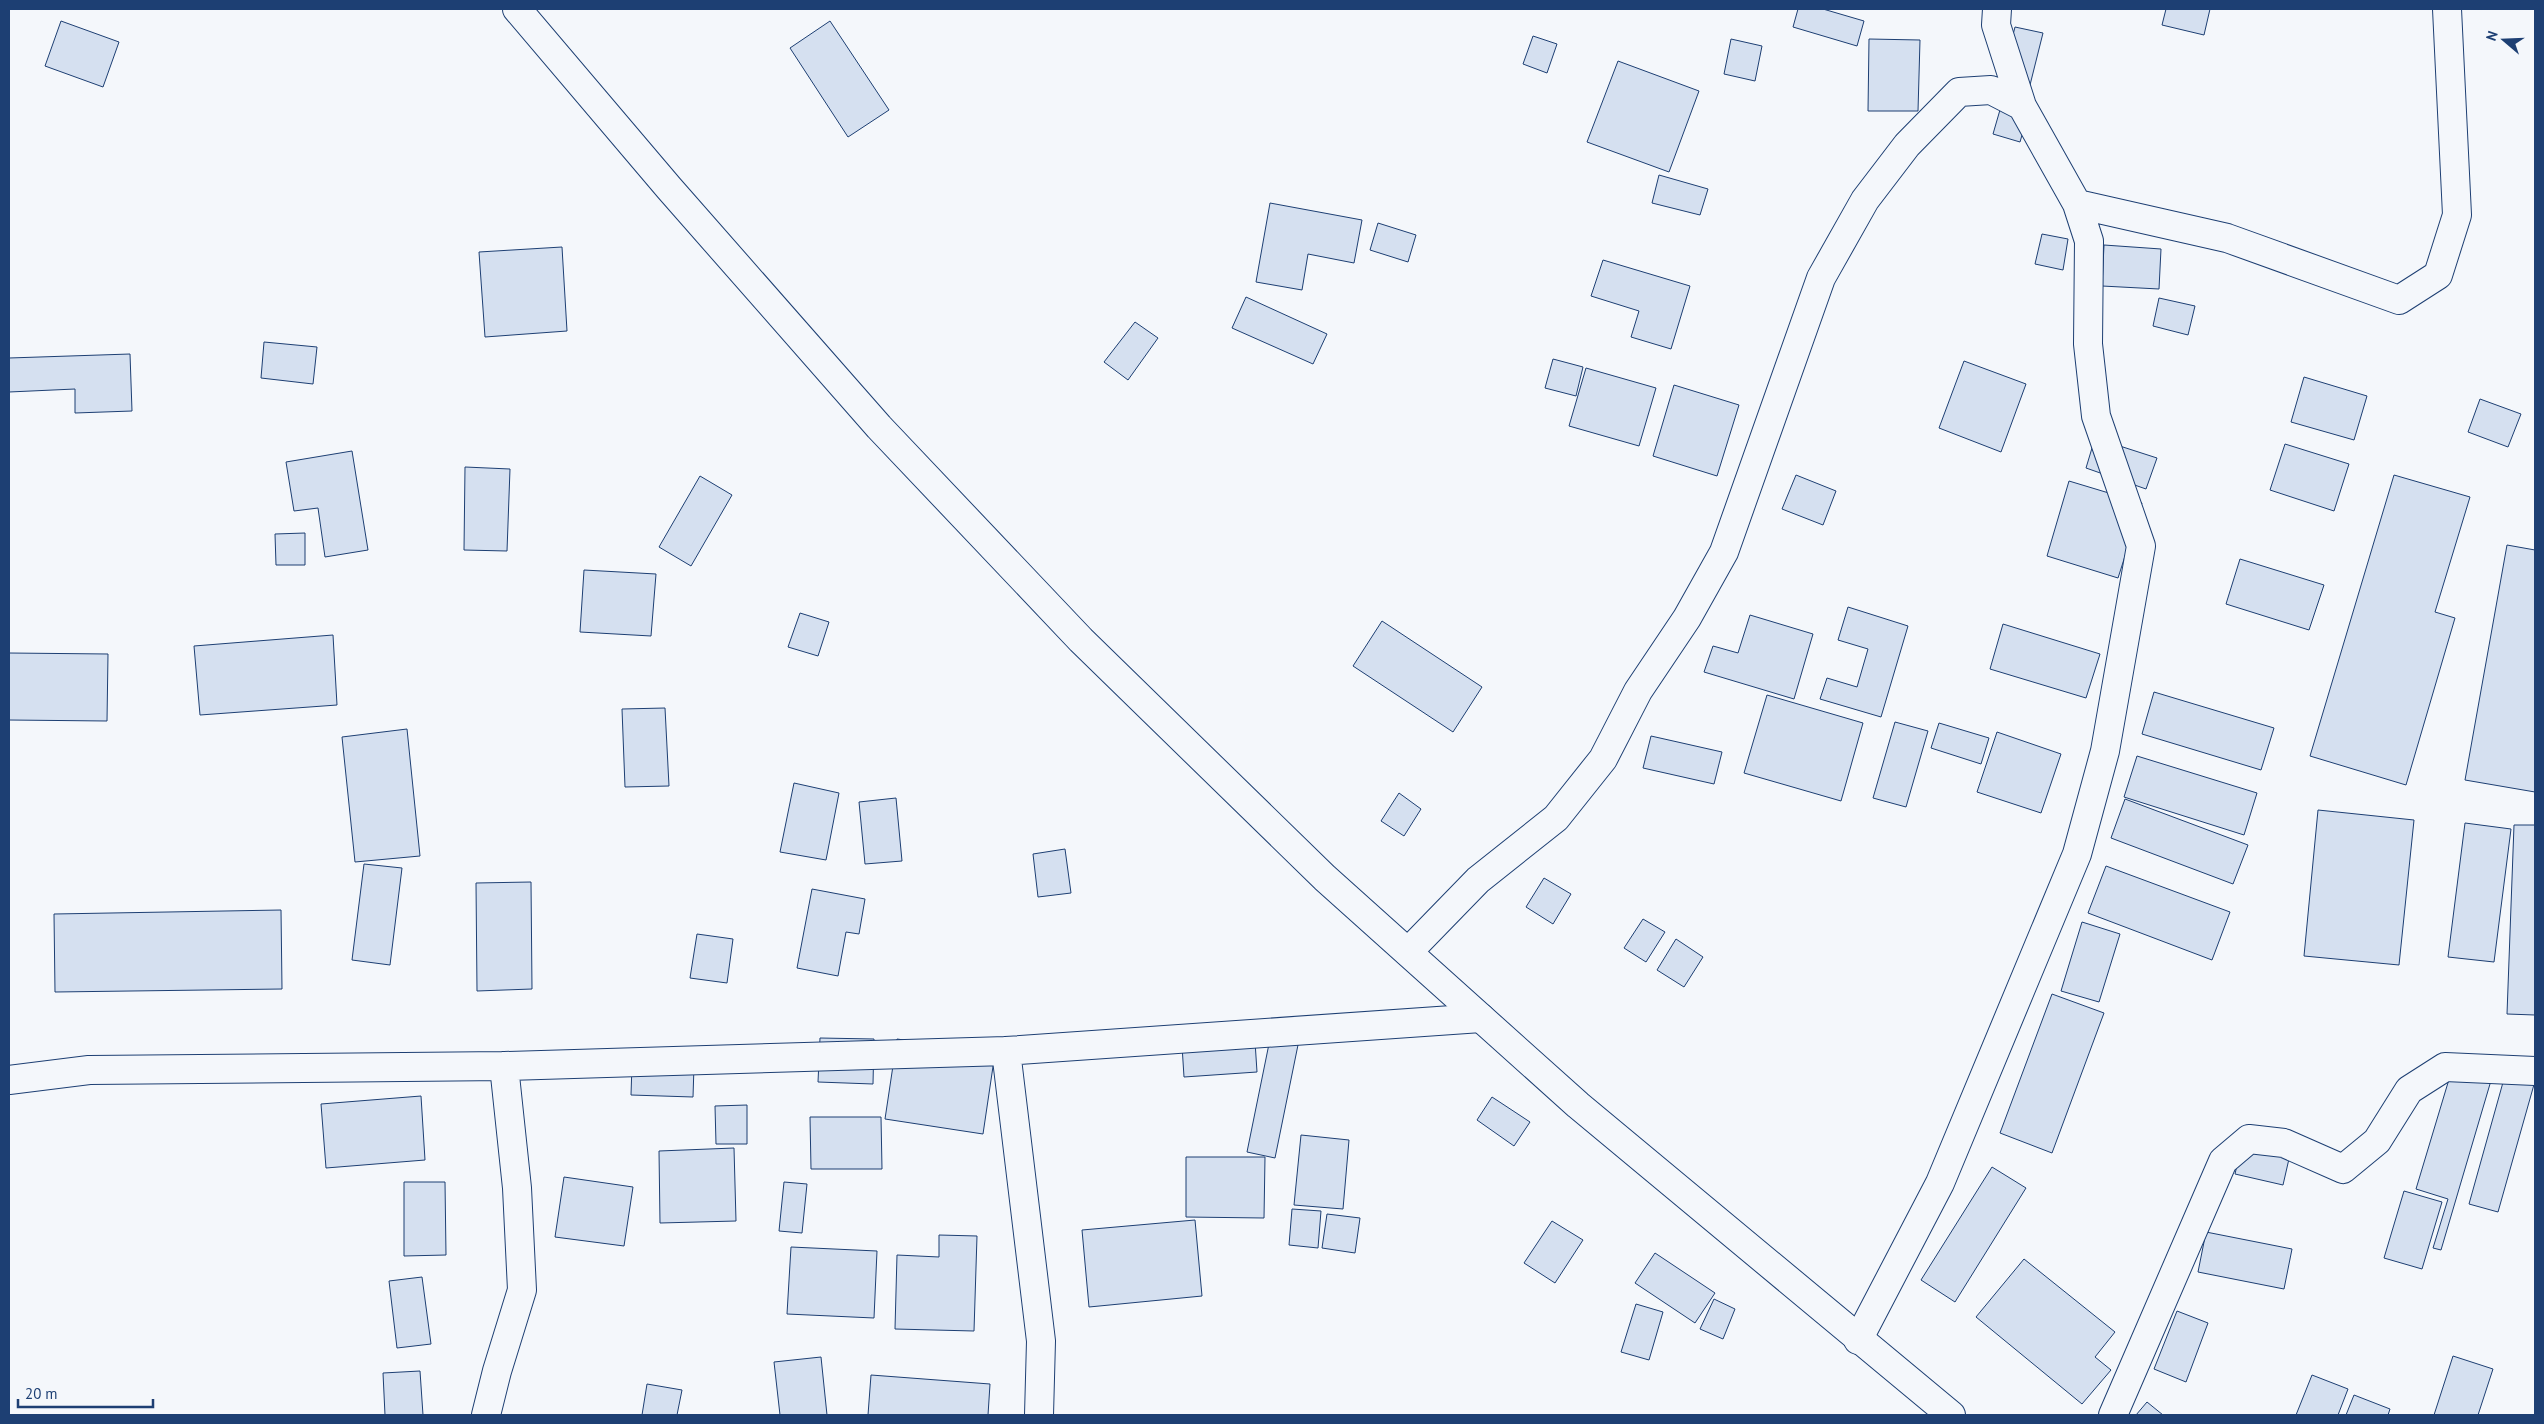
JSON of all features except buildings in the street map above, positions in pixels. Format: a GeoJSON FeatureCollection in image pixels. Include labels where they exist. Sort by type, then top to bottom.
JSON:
{"type":"FeatureCollection","features":[{"type":"Feature","properties":{"kind":"main road"},"geometry":{"type":"LineString","coordinates":[[517,9],[675,195],[886,434],[1081,640],[1326,878],[1578,1105],[1858,1340],[1951,1415]]}},
{"type":"Feature","properties":{"kind":"main road"},"geometry":{"type":"LineString","coordinates":[[1858,1340],[1940,1183],[2077,854],[2105,751],[2141,546],[2096,416],[2088,344],[2089,241],[2077,204],[2022,106],[1996,25],[1997,9]]}},
{"type":"Feature","properties":{"kind":"main road"},"geometry":{"type":"LineString","coordinates":[[2077,204],[2227,238],[2399,300],[2438,275],[2457,215],[2447,9]]}},
{"type":"Feature","properties":{"kind":"main road"},"geometry":{"type":"LineString","coordinates":[[1408,952],[1478,880],[1556,818],[1603,760],[1638,691],[1687,618],[1724,552],[1821,278],[1865,200],[1907,144],[1959,92],[1992,90],[2022,106]]}},
{"type":"Feature","properties":{"kind":"main road"},"geometry":{"type":"LineString","coordinates":[[9,1080],[89,1070],[504,1066],[1006,1051],[1481,1018]]}},
{"type":"Feature","properties":{"kind":"main road"},"geometry":{"type":"LineString","coordinates":[[1006,1051],[1041,1341],[1038,1415]]}},
{"type":"Feature","properties":{"kind":"main road"},"geometry":{"type":"LineString","coordinates":[[486,1415],[497,1371],[522,1290],[517,1188],[504,1066]]}},
{"type":"Feature","properties":{"kind":"main road"},"geometry":{"type":"LineString","coordinates":[[2112,1415],[2223,1161],[2249,1139],[2284,1143],[2343,1169],[2377,1141],[2409,1090],[2445,1067],[2535,1071]]}}]}
